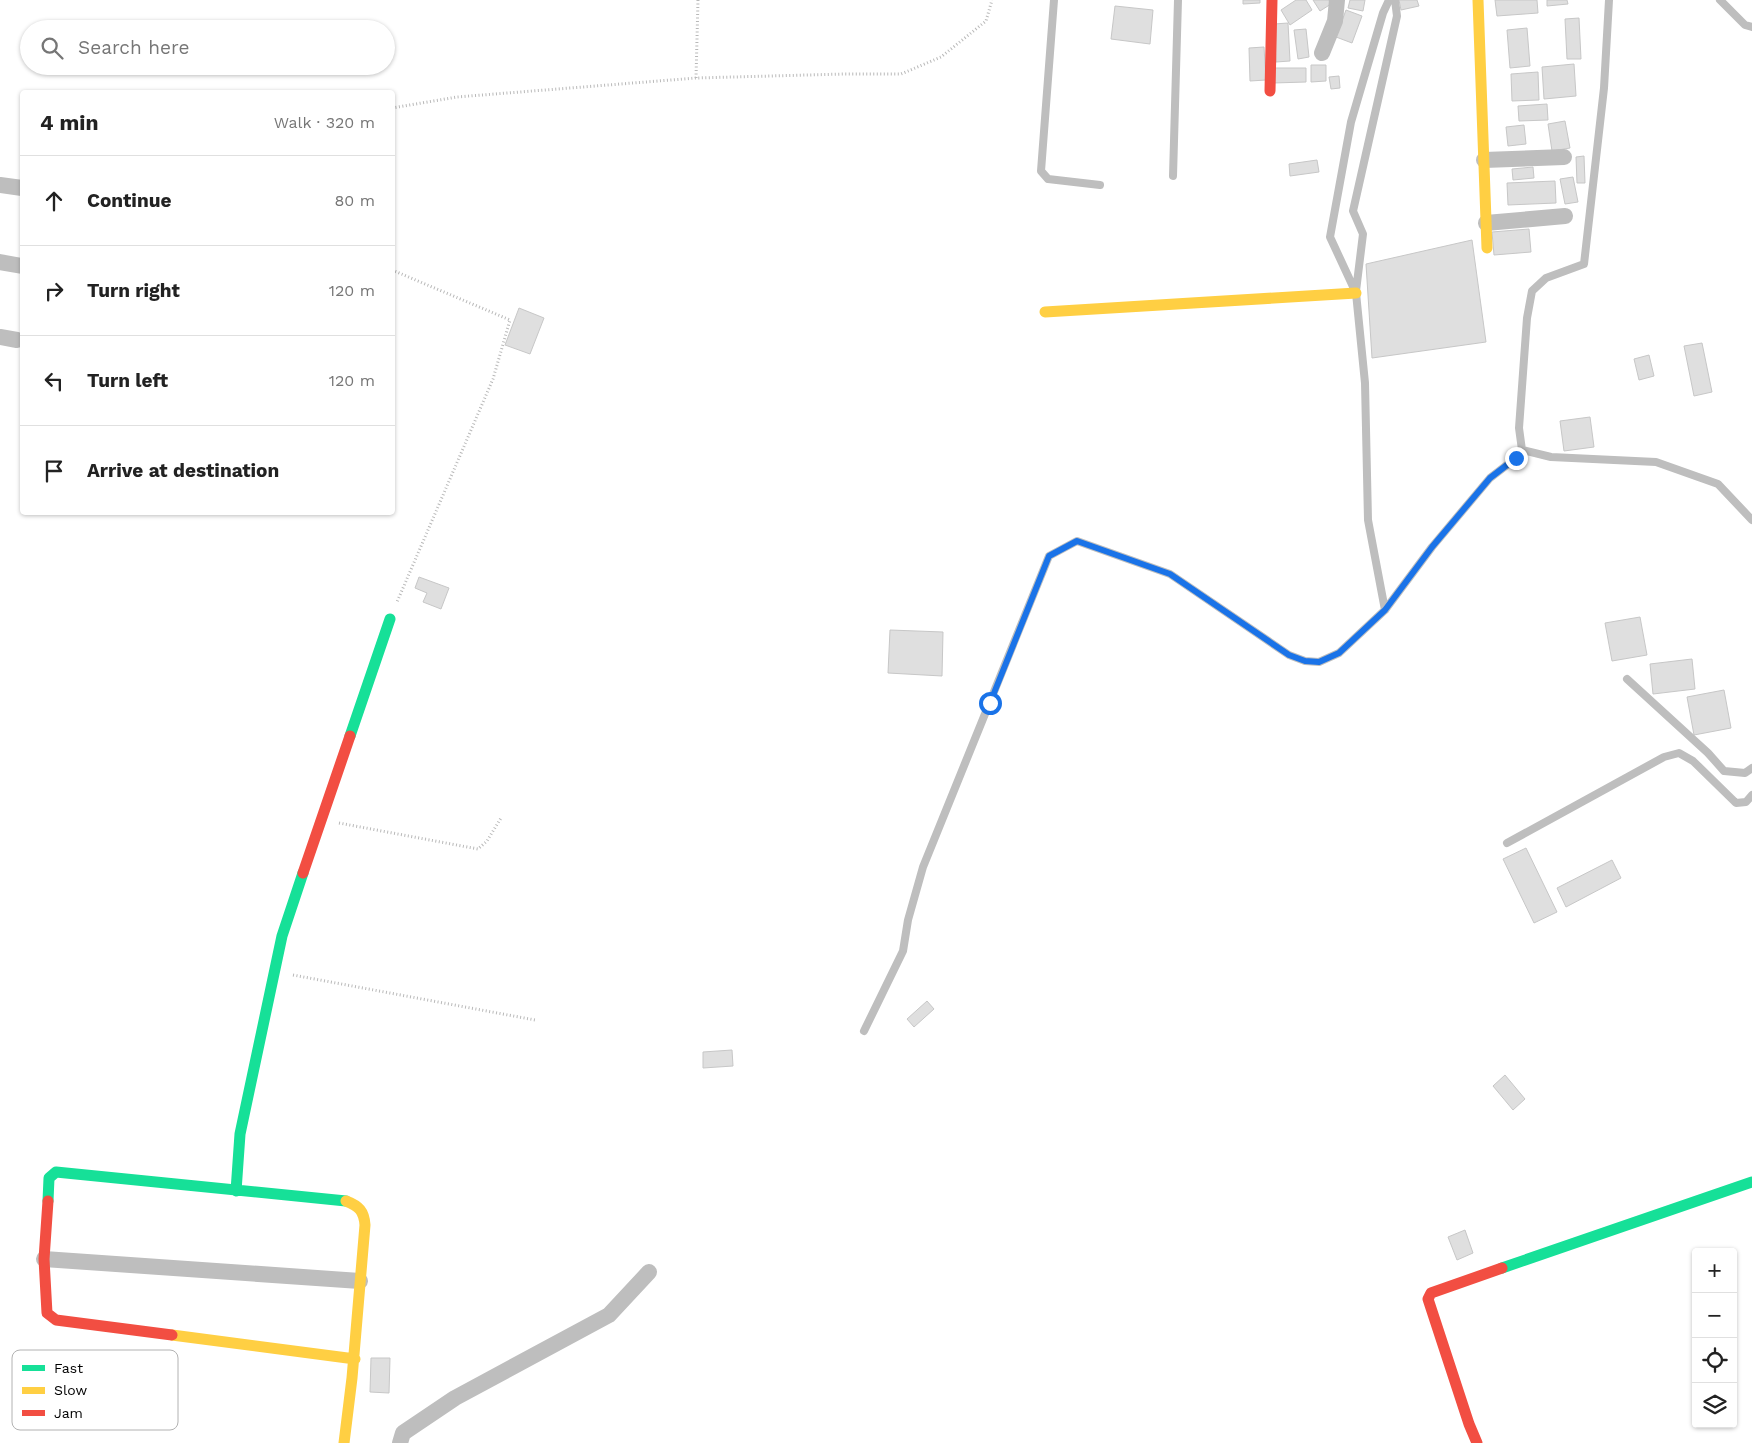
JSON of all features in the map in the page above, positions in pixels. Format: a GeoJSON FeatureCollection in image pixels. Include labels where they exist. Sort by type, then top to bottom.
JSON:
{"type":"FeatureCollection","features":[{"type":"Feature","properties":{"kind":"street"},"geometry":{"type":"LineString","coordinates":[[1270,91],[1272,0]]}},
{"type":"Feature","properties":{"kind":"street"},"geometry":{"type":"LineString","coordinates":[[1322,53],[1335,21],[1337,0]]}},
{"type":"Feature","properties":{"kind":"street"},"geometry":{"type":"LineString","coordinates":[[1478,0],[1487,248]]}},
{"type":"Feature","properties":{"kind":"street"},"geometry":{"type":"LineString","coordinates":[[1484,160],[1564,158]]}},
{"type":"Feature","properties":{"kind":"street"},"geometry":{"type":"LineString","coordinates":[[0,185],[20,188]]}},
{"type":"Feature","properties":{"kind":"street"},"geometry":{"type":"LineString","coordinates":[[1486,223],[1566,216]]}},
{"type":"Feature","properties":{"kind":"street"},"geometry":{"type":"LineString","coordinates":[[0,262],[20,266]]}},
{"type":"Feature","properties":{"kind":"street"},"geometry":{"type":"LineString","coordinates":[[1045,312],[1356,293]]}},
{"type":"Feature","properties":{"kind":"street"},"geometry":{"type":"LineString","coordinates":[[0,337],[17,340]]}},
{"type":"Feature","properties":{"kind":"street"},"geometry":{"type":"LineString","coordinates":[[236,1192],[240,1134],[282,936],[390,619]]}},
{"type":"Feature","properties":{"kind":"street"},"geometry":{"type":"LineString","coordinates":[[344,1443],[355,1359],[364,1228],[362,1211],[356,1204],[344,1200],[236,1192],[56,1172],[49,1178],[44,1259],[47,1313],[56,1320],[355,1359]]}},
{"type":"Feature","properties":{"kind":"street"},"geometry":{"type":"LineString","coordinates":[[1477,1443],[1428,1299],[1431,1293],[1752,1182]]}},
{"type":"Feature","properties":{"kind":"street"},"geometry":{"type":"LineString","coordinates":[[44,1259],[360,1281]]}},
{"type":"Feature","properties":{"kind":"street"},"geometry":{"type":"LineString","coordinates":[[400,1443],[403,1433],[454,1398],[609,1315],[649,1272]]}},
{"type":"Feature","properties":{"kind":"lane"},"geometry":{"type":"LineString","coordinates":[[1054,0],[1041,171],[1048,180],[1100,185]]}},
{"type":"Feature","properties":{"kind":"lane"},"geometry":{"type":"LineString","coordinates":[[1173,176],[1178,0]]}},
{"type":"Feature","properties":{"kind":"lane"},"geometry":{"type":"LineString","coordinates":[[1356,293],[1330,237],[1352,122],[1383,13],[1389,0]]}},
{"type":"Feature","properties":{"kind":"lane"},"geometry":{"type":"LineString","coordinates":[[1385,610],[1368,520],[1365,383],[1356,293],[1363,234],[1353,211],[1397,16],[1395,0]]}},
{"type":"Feature","properties":{"kind":"lane"},"geometry":{"type":"LineString","coordinates":[[864,1031],[903,950],[908,920],[923,866],[1049,556],[1077,541],[1170,574],[1289,655],[1305,661],[1319,662],[1339,653],[1385,610],[1432,547],[1490,478],[1516,458],[1522,450],[1519,428],[1526,318],[1532,291],[1546,278],[1584,264],[1604,88],[1610,0]]}},
{"type":"Feature","properties":{"kind":"lane"},"geometry":{"type":"LineString","coordinates":[[1720,0],[1745,25],[1752,27]]}},
{"type":"Feature","properties":{"kind":"lane"},"geometry":{"type":"LineString","coordinates":[[1522,450],[1550,457],[1656,462],[1718,484],[1752,520]]}},
{"type":"Feature","properties":{"kind":"lane"},"geometry":{"type":"LineString","coordinates":[[1627,679],[1708,753],[1724,771],[1745,773],[1752,768]]}},
{"type":"Feature","properties":{"kind":"lane"},"geometry":{"type":"LineString","coordinates":[[1507,843],[1664,757],[1679,753],[1693,761],[1736,803],[1746,802],[1752,795]]}},
{"type":"Feature","properties":{"kind":"path"},"geometry":{"type":"LineString","coordinates":[[696,78],[698,0]]}},
{"type":"Feature","properties":{"kind":"path"},"geometry":{"type":"LineString","coordinates":[[395,108],[458,97],[696,78],[901,74],[942,57],[986,21],[992,0]]}},
{"type":"Feature","properties":{"kind":"path"},"geometry":{"type":"LineString","coordinates":[[390,619],[492,378],[510,320],[395,271]]}},
{"type":"Feature","properties":{"kind":"path"},"geometry":{"type":"LineString","coordinates":[[322,820],[478,849],[487,840],[501,818]]}},
{"type":"Feature","properties":{"kind":"path"},"geometry":{"type":"LineString","coordinates":[[275,971],[535,1020]]}},
{"type":"Feature","properties":{"kind":"building"},"geometry":{"type":"Polygon","coordinates":[[[1243,0],[1260,0],[1260,3],[1243,4],[1243,0]]]}},
{"type":"Feature","properties":{"kind":"building"},"geometry":{"type":"Polygon","coordinates":[[[1296,0],[1306,0],[1312,10],[1290,25],[1281,10],[1296,0]]]}},
{"type":"Feature","properties":{"kind":"building"},"geometry":{"type":"Polygon","coordinates":[[[1313,0],[1329,0],[1331,4],[1320,11],[1313,0]]]}},
{"type":"Feature","properties":{"kind":"building"},"geometry":{"type":"Polygon","coordinates":[[[1350,0],[1365,0],[1363,11],[1348,8],[1350,0]]]}},
{"type":"Feature","properties":{"kind":"building"},"geometry":{"type":"Polygon","coordinates":[[[1399,0],[1417,0],[1419,6],[1401,10],[1399,0]]]}},
{"type":"Feature","properties":{"kind":"building"},"geometry":{"type":"Polygon","coordinates":[[[1495,0],[1537,0],[1538,13],[1497,16],[1495,0]]]}},
{"type":"Feature","properties":{"kind":"building"},"geometry":{"type":"Polygon","coordinates":[[[1547,0],[1567,0],[1568,4],[1547,6],[1547,0]]]}},
{"type":"Feature","properties":{"kind":"building"},"geometry":{"type":"Polygon","coordinates":[[[1115,6],[1153,10],[1150,44],[1111,39],[1115,6]]]}},
{"type":"Feature","properties":{"kind":"building"},"geometry":{"type":"Polygon","coordinates":[[[1346,10],[1362,16],[1352,43],[1336,37],[1346,10]]]}},
{"type":"Feature","properties":{"kind":"building"},"geometry":{"type":"Polygon","coordinates":[[[1579,18],[1581,59],[1567,59],[1565,19],[1579,18]]]}},
{"type":"Feature","properties":{"kind":"building"},"geometry":{"type":"Polygon","coordinates":[[[1288,23],[1290,61],[1276,62],[1274,24],[1288,23]]]}},
{"type":"Feature","properties":{"kind":"building"},"geometry":{"type":"Polygon","coordinates":[[[1527,28],[1530,66],[1510,68],[1507,30],[1527,28]]]}},
{"type":"Feature","properties":{"kind":"building"},"geometry":{"type":"Polygon","coordinates":[[[1306,29],[1309,57],[1298,59],[1294,30],[1306,29]]]}},
{"type":"Feature","properties":{"kind":"building"},"geometry":{"type":"Polygon","coordinates":[[[1264,47],[1266,80],[1250,81],[1249,48],[1264,47]]]}},
{"type":"Feature","properties":{"kind":"building"},"geometry":{"type":"Polygon","coordinates":[[[1574,64],[1576,96],[1544,99],[1542,67],[1574,64]]]}},
{"type":"Feature","properties":{"kind":"building"},"geometry":{"type":"Polygon","coordinates":[[[1311,65],[1326,65],[1326,81],[1311,82],[1311,65]]]}},
{"type":"Feature","properties":{"kind":"building"},"geometry":{"type":"Polygon","coordinates":[[[1273,68],[1306,68],[1306,82],[1273,83],[1273,68]]]}},
{"type":"Feature","properties":{"kind":"building"},"geometry":{"type":"Polygon","coordinates":[[[1538,72],[1539,100],[1512,101],[1511,74],[1538,72]]]}},
{"type":"Feature","properties":{"kind":"building"},"geometry":{"type":"Polygon","coordinates":[[[1339,76],[1340,88],[1331,89],[1329,77],[1339,76]]]}},
{"type":"Feature","properties":{"kind":"building"},"geometry":{"type":"Polygon","coordinates":[[[1547,104],[1548,120],[1519,121],[1518,106],[1547,104]]]}},
{"type":"Feature","properties":{"kind":"building"},"geometry":{"type":"Polygon","coordinates":[[[1565,121],[1570,148],[1552,151],[1548,124],[1565,121]]]}},
{"type":"Feature","properties":{"kind":"building"},"geometry":{"type":"Polygon","coordinates":[[[1524,125],[1526,144],[1508,146],[1506,127],[1524,125]]]}},
{"type":"Feature","properties":{"kind":"building"},"geometry":{"type":"Polygon","coordinates":[[[1584,156],[1585,183],[1577,183],[1576,157],[1584,156]]]}},
{"type":"Feature","properties":{"kind":"building"},"geometry":{"type":"Polygon","coordinates":[[[1317,160],[1319,172],[1290,176],[1289,164],[1317,160]]]}},
{"type":"Feature","properties":{"kind":"building"},"geometry":{"type":"Polygon","coordinates":[[[1533,167],[1534,178],[1513,180],[1512,169],[1533,167]]]}},
{"type":"Feature","properties":{"kind":"building"},"geometry":{"type":"Polygon","coordinates":[[[1573,177],[1578,202],[1565,204],[1560,179],[1573,177]]]}},
{"type":"Feature","properties":{"kind":"building"},"geometry":{"type":"Polygon","coordinates":[[[1555,181],[1556,203],[1508,205],[1507,183],[1555,181]]]}},
{"type":"Feature","properties":{"kind":"building"},"geometry":{"type":"Polygon","coordinates":[[[1529,229],[1531,252],[1494,255],[1492,232],[1529,229]]]}},
{"type":"Feature","properties":{"kind":"building"},"geometry":{"type":"Polygon","coordinates":[[[1472,240],[1486,342],[1372,358],[1366,264],[1472,240]]]}},
{"type":"Feature","properties":{"kind":"building"},"geometry":{"type":"Polygon","coordinates":[[[519,308],[544,318],[530,354],[505,345],[519,308]]]}},
{"type":"Feature","properties":{"kind":"building"},"geometry":{"type":"Polygon","coordinates":[[[1702,343],[1712,392],[1694,396],[1684,346],[1702,343]]]}},
{"type":"Feature","properties":{"kind":"building"},"geometry":{"type":"Polygon","coordinates":[[[1649,355],[1654,376],[1639,380],[1634,359],[1649,355]]]}},
{"type":"Feature","properties":{"kind":"building"},"geometry":{"type":"Polygon","coordinates":[[[1590,417],[1594,447],[1564,451],[1560,421],[1590,417]]]}},
{"type":"Feature","properties":{"kind":"building"},"geometry":{"type":"Polygon","coordinates":[[[419,577],[449,588],[441,609],[423,602],[427,593],[415,588],[419,577]]]}},
{"type":"Feature","properties":{"kind":"building"},"geometry":{"type":"Polygon","coordinates":[[[1640,617],[1647,655],[1612,661],[1605,623],[1640,617]]]}},
{"type":"Feature","properties":{"kind":"building"},"geometry":{"type":"Polygon","coordinates":[[[890,630],[943,632],[942,676],[888,673],[890,630]]]}},
{"type":"Feature","properties":{"kind":"building"},"geometry":{"type":"Polygon","coordinates":[[[1692,659],[1695,689],[1653,694],[1650,664],[1692,659]]]}},
{"type":"Feature","properties":{"kind":"building"},"geometry":{"type":"Polygon","coordinates":[[[1724,690],[1731,728],[1694,735],[1687,697],[1724,690]]]}},
{"type":"Feature","properties":{"kind":"building"},"geometry":{"type":"Polygon","coordinates":[[[1526,848],[1557,912],[1534,923],[1503,859],[1526,848]]]}},
{"type":"Feature","properties":{"kind":"building"},"geometry":{"type":"Polygon","coordinates":[[[1612,860],[1621,878],[1566,907],[1557,888],[1612,860]]]}},
{"type":"Feature","properties":{"kind":"building"},"geometry":{"type":"Polygon","coordinates":[[[927,1001],[934,1009],[914,1027],[907,1019],[927,1001]]]}},
{"type":"Feature","properties":{"kind":"building"},"geometry":{"type":"Polygon","coordinates":[[[732,1050],[733,1066],[703,1068],[703,1052],[732,1050]]]}},
{"type":"Feature","properties":{"kind":"building"},"geometry":{"type":"Polygon","coordinates":[[[1505,1075],[1525,1099],[1513,1110],[1493,1086],[1505,1075]]]}},
{"type":"Feature","properties":{"kind":"building"},"geometry":{"type":"Polygon","coordinates":[[[1465,1230],[1473,1253],[1457,1260],[1448,1237],[1465,1230]]]}},
{"type":"Feature","properties":{"kind":"building"},"geometry":{"type":"Polygon","coordinates":[[[371,1358],[390,1358],[389,1393],[370,1392],[371,1358]]]}},
{"type":"Feature","properties":{"kind":"traffic: fast"},"geometry":{"type":"LineString","coordinates":[[350,736],[390,619]]}},
{"type":"Feature","properties":{"kind":"traffic: fast"},"geometry":{"type":"LineString","coordinates":[[236,1191],[240,1134],[282,936],[303,873]]}},
{"type":"Feature","properties":{"kind":"traffic: fast"},"geometry":{"type":"LineString","coordinates":[[48,1201],[49,1178],[56,1172],[346,1201]]}},
{"type":"Feature","properties":{"kind":"traffic: fast"},"geometry":{"type":"LineString","coordinates":[[1502,1268],[1752,1182]]}},
{"type":"Feature","properties":{"kind":"traffic: slow"},"geometry":{"type":"LineString","coordinates":[[1478,0],[1487,248]]}},
{"type":"Feature","properties":{"kind":"traffic: slow"},"geometry":{"type":"LineString","coordinates":[[1045,312],[1356,293]]}},
{"type":"Feature","properties":{"kind":"traffic: slow"},"geometry":{"type":"LineString","coordinates":[[344,1443],[352,1378],[365,1225],[360,1210],[346,1201]]}},
{"type":"Feature","properties":{"kind":"traffic: slow"},"geometry":{"type":"LineString","coordinates":[[172,1335],[355,1359]]}},
{"type":"Feature","properties":{"kind":"traffic: jam"},"geometry":{"type":"LineString","coordinates":[[1270,91],[1272,0]]}},
{"type":"Feature","properties":{"kind":"traffic: jam"},"geometry":{"type":"LineString","coordinates":[[303,873],[350,736]]}},
{"type":"Feature","properties":{"kind":"traffic: jam"},"geometry":{"type":"LineString","coordinates":[[48,1201],[44,1259],[47,1313],[56,1320],[172,1335]]}},
{"type":"Feature","properties":{"kind":"traffic: jam"},"geometry":{"type":"LineString","coordinates":[[1477,1443],[1428,1299],[1431,1293],[1502,1268]]}},
{"type":"Feature","properties":{"kind":"route"},"geometry":{"type":"LineString","coordinates":[[990,703],[1049,556],[1077,541],[1170,574],[1289,655],[1305,661],[1319,662],[1339,653],[1385,610],[1432,547],[1490,478],[1516,458]]}}]}
